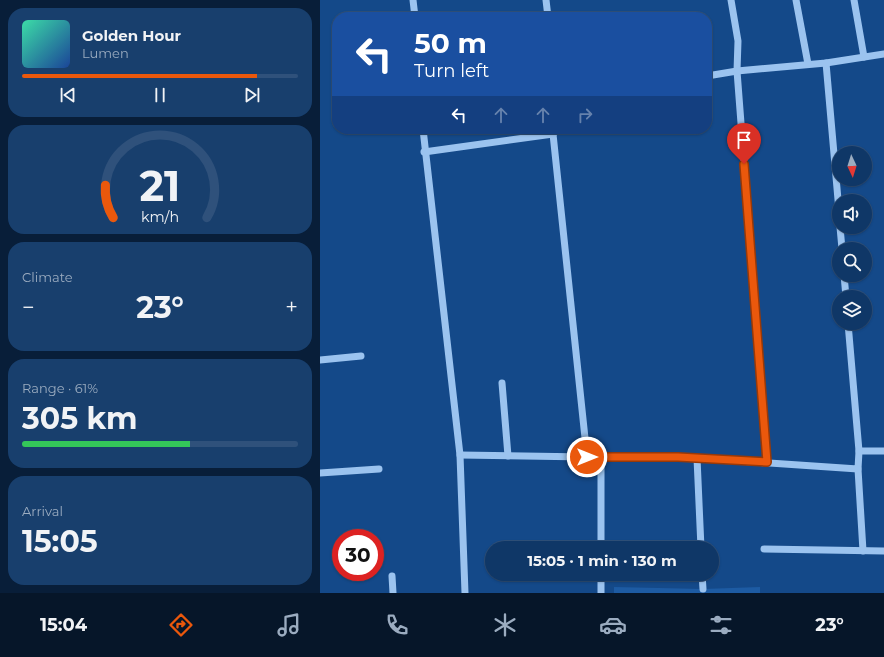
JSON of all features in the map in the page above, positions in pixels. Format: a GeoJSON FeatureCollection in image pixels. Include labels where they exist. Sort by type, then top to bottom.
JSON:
{"type":"FeatureCollection","features":[{"type":"Feature","properties":{"kind":"street"},"geometry":{"type":"LineString","coordinates":[[413,0],[414,12]]}},
{"type":"Feature","properties":{"kind":"street"},"geometry":{"type":"LineString","coordinates":[[546,0],[547,12]]}},
{"type":"Feature","properties":{"kind":"street"},"geometry":{"type":"LineString","coordinates":[[731,0],[738,41],[737,71],[767,462]]}},
{"type":"Feature","properties":{"kind":"street"},"geometry":{"type":"LineString","coordinates":[[796,0],[808,64]]}},
{"type":"Feature","properties":{"kind":"street"},"geometry":{"type":"LineString","coordinates":[[854,0],[864,57]]}},
{"type":"Feature","properties":{"kind":"street"},"geometry":{"type":"LineString","coordinates":[[712,75],[737,71],[826,63],[884,54]]}},
{"type":"Feature","properties":{"kind":"street"},"geometry":{"type":"LineString","coordinates":[[826,63],[838,194]]}},
{"type":"Feature","properties":{"kind":"street"},"geometry":{"type":"LineString","coordinates":[[423,134],[424,152],[460,456],[465,593]]}},
{"type":"Feature","properties":{"kind":"street"},"geometry":{"type":"LineString","coordinates":[[424,152],[536,134]]}},
{"type":"Feature","properties":{"kind":"street"},"geometry":{"type":"LineString","coordinates":[[555,134],[587,457]]}},
{"type":"Feature","properties":{"kind":"street"},"geometry":{"type":"LineString","coordinates":[[849,330],[859,451],[858,469],[863,551]]}},
{"type":"Feature","properties":{"kind":"street"},"geometry":{"type":"LineString","coordinates":[[320,360],[361,356]]}},
{"type":"Feature","properties":{"kind":"street"},"geometry":{"type":"LineString","coordinates":[[502,383],[508,456]]}},
{"type":"Feature","properties":{"kind":"street"},"geometry":{"type":"LineString","coordinates":[[859,451],[884,451]]}},
{"type":"Feature","properties":{"kind":"street"},"geometry":{"type":"LineString","coordinates":[[460,456],[697,458],[858,469]]}},
{"type":"Feature","properties":{"kind":"street"},"geometry":{"type":"LineString","coordinates":[[601,457],[601,541]]}},
{"type":"Feature","properties":{"kind":"street"},"geometry":{"type":"LineString","coordinates":[[697,458],[701,541]]}},
{"type":"Feature","properties":{"kind":"street"},"geometry":{"type":"LineString","coordinates":[[320,473],[379,469]]}},
{"type":"Feature","properties":{"kind":"street"},"geometry":{"type":"LineString","coordinates":[[764,549],[884,551]]}},
{"type":"Feature","properties":{"kind":"street"},"geometry":{"type":"LineString","coordinates":[[392,576],[393,593]]}},
{"type":"Feature","properties":{"kind":"street"},"geometry":{"type":"LineString","coordinates":[[601,581],[601,593]]}},
{"type":"Feature","properties":{"kind":"street"},"geometry":{"type":"LineString","coordinates":[[702,581],[703,589]]}},
{"type":"Feature","properties":{"kind":"shaded area"},"geometry":{"type":"Polygon","coordinates":[[[614,587],[703,589],[760,587],[760,593],[614,593],[614,587]]]}},
{"type":"Feature","properties":{"kind":"route"},"geometry":{"type":"LineString","coordinates":[[587,457],[678,457],[767,462],[744,164]]}}]}
